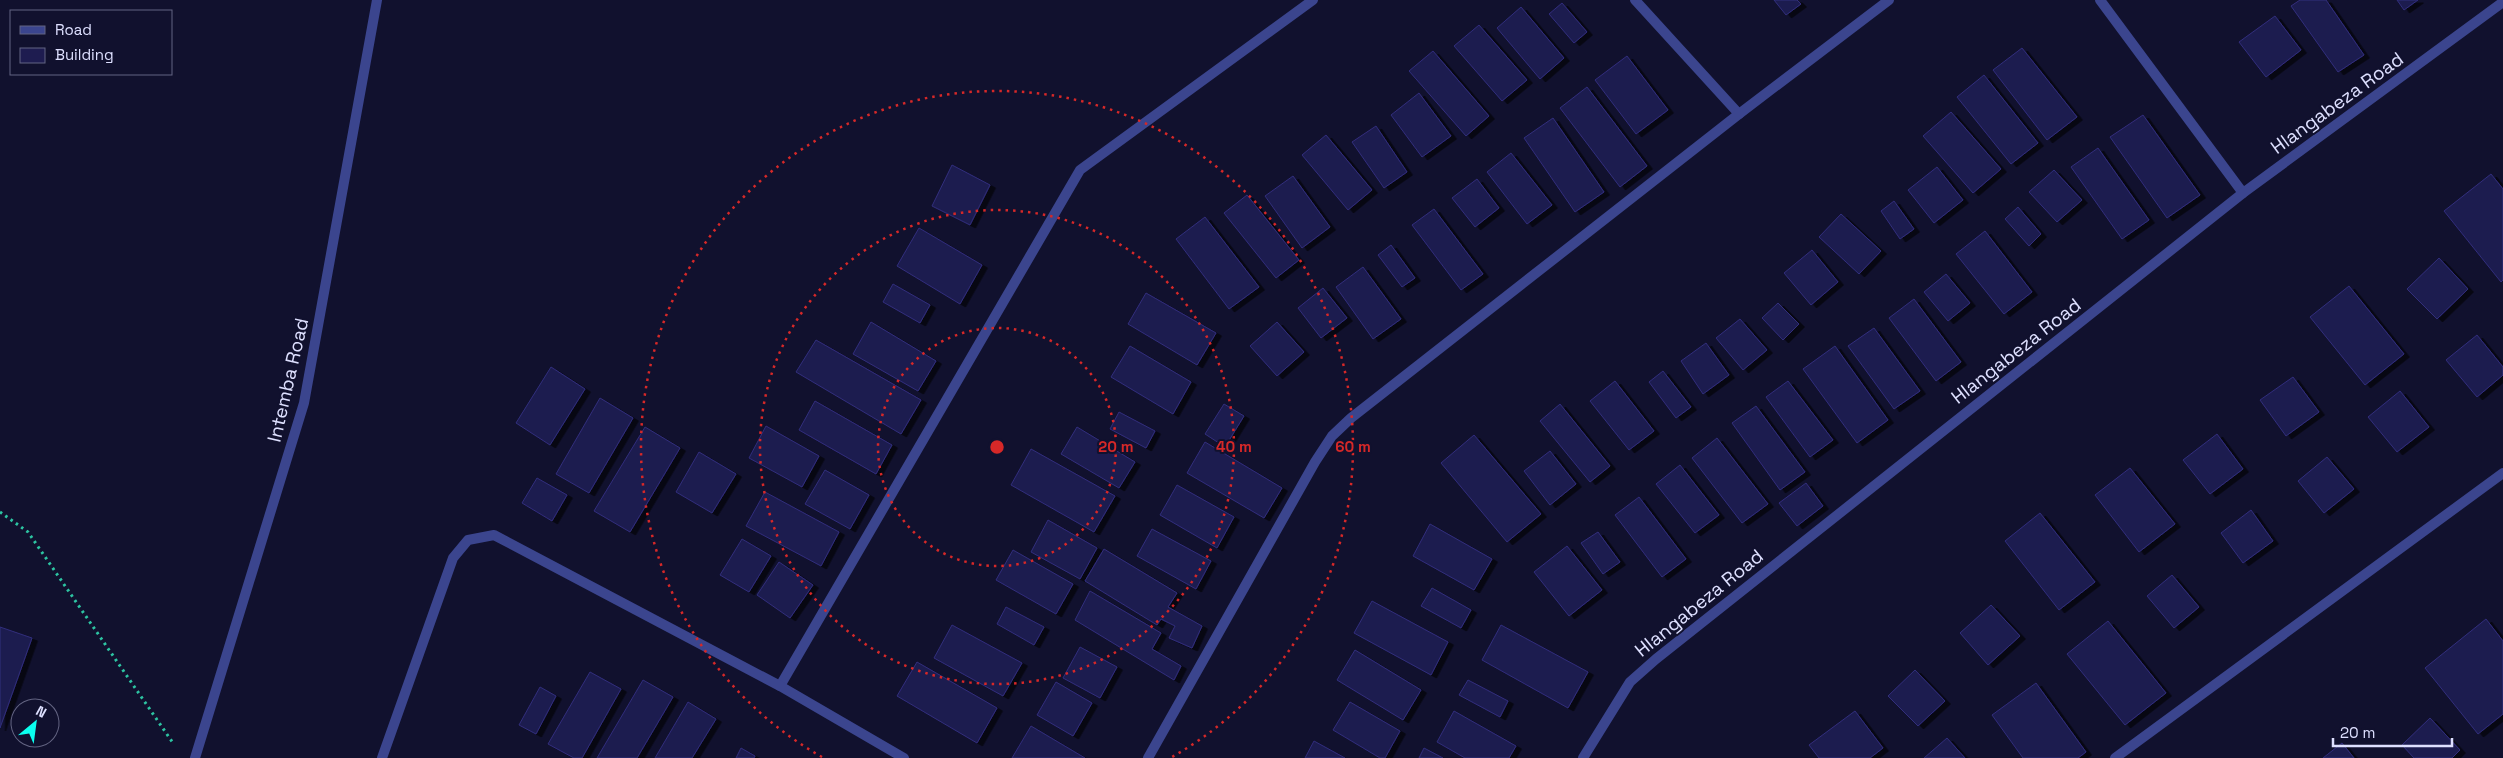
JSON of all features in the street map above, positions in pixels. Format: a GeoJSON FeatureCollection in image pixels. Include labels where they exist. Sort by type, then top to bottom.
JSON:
{"type":"FeatureCollection","features":[{"type":"Feature","properties":{"kind":"street","name":"Intemba Road"},"geometry":{"type":"LineString","coordinates":[[195,758],[304,403],[377,0]]}},
{"type":"Feature","properties":{"kind":"street"},"geometry":{"type":"LineString","coordinates":[[780,686],[1080,170],[1313,0]]}},
{"type":"Feature","properties":{"kind":"street"},"geometry":{"type":"LineString","coordinates":[[1635,0],[1738,114]]}},
{"type":"Feature","properties":{"kind":"street"},"geometry":{"type":"LineString","coordinates":[[1148,758],[1315,462],[1332,436],[1351,418],[1738,114],[1889,0]]}},
{"type":"Feature","properties":{"kind":"street"},"geometry":{"type":"LineString","coordinates":[[2100,0],[2244,193]]}},
{"type":"Feature","properties":{"kind":"street","name":"Hlangabeza Road"},"geometry":{"type":"LineString","coordinates":[[1583,758],[1630,682],[1656,659],[2244,193],[2503,2]]}},
{"type":"Feature","properties":{"kind":"street"},"geometry":{"type":"LineString","coordinates":[[2115,758],[2503,473]]}},
{"type":"Feature","properties":{"kind":"street"},"geometry":{"type":"LineString","coordinates":[[382,758],[453,558],[468,540],[494,534],[780,686],[904,758]]}},
{"type":"Feature","properties":{"kind":"path"},"geometry":{"type":"LineString","coordinates":[[0,512],[28,532],[178,750]]}},
{"type":"Feature","properties":{"kind":"building"},"geometry":{"type":"Polygon","coordinates":[[[1774,0],[1797,0],[1801,4],[1786,15],[1774,0]]]}},
{"type":"Feature","properties":{"kind":"building"},"geometry":{"type":"Polygon","coordinates":[[[2300,0],[2326,0],[2364,55],[2338,72],[2291,6],[2300,0]]]}},
{"type":"Feature","properties":{"kind":"building"},"geometry":{"type":"Polygon","coordinates":[[[2397,0],[2418,0],[2404,10],[2397,0]]]}},
{"type":"Feature","properties":{"kind":"building"},"geometry":{"type":"Polygon","coordinates":[[[1562,3],[1587,32],[1574,43],[1549,14],[1562,3]]]}},
{"type":"Feature","properties":{"kind":"building"},"geometry":{"type":"Polygon","coordinates":[[[1521,7],[1564,58],[1540,79],[1497,28],[1521,7]]]}},
{"type":"Feature","properties":{"kind":"building"},"geometry":{"type":"Polygon","coordinates":[[[2275,16],[2301,50],[2266,77],[2239,42],[2275,16]]]}},
{"type":"Feature","properties":{"kind":"building"},"geometry":{"type":"Polygon","coordinates":[[[1479,25],[1527,80],[1502,101],[1454,46],[1479,25]]]}},
{"type":"Feature","properties":{"kind":"building"},"geometry":{"type":"Polygon","coordinates":[[[2022,48],[2077,117],[2047,140],[1993,70],[2022,48]]]}},
{"type":"Feature","properties":{"kind":"building"},"geometry":{"type":"Polygon","coordinates":[[[1433,51],[1489,116],[1466,136],[1409,71],[1433,51]]]}},
{"type":"Feature","properties":{"kind":"building"},"geometry":{"type":"Polygon","coordinates":[[[1627,56],[1668,110],[1636,134],[1595,80],[1627,56]]]}},
{"type":"Feature","properties":{"kind":"building"},"geometry":{"type":"Polygon","coordinates":[[[1984,75],[2038,143],[2011,164],[1957,97],[1984,75]]]}},
{"type":"Feature","properties":{"kind":"building"},"geometry":{"type":"Polygon","coordinates":[[[1587,87],[1647,166],[1620,187],[1560,108],[1587,87]]]}},
{"type":"Feature","properties":{"kind":"building"},"geometry":{"type":"Polygon","coordinates":[[[1419,93],[1451,136],[1422,157],[1391,115],[1419,93]]]}},
{"type":"Feature","properties":{"kind":"building"},"geometry":{"type":"Polygon","coordinates":[[[1951,112],[2001,169],[1973,193],[1923,136],[1951,112]]]}},
{"type":"Feature","properties":{"kind":"building"},"geometry":{"type":"Polygon","coordinates":[[[2143,115],[2200,195],[2167,218],[2110,137],[2143,115]]]}},
{"type":"Feature","properties":{"kind":"building"},"geometry":{"type":"Polygon","coordinates":[[[1553,118],[1604,192],[1575,212],[1524,138],[1553,118]]]}},
{"type":"Feature","properties":{"kind":"building"},"geometry":{"type":"Polygon","coordinates":[[[1376,126],[1407,172],[1384,188],[1352,142],[1376,126]]]}},
{"type":"Feature","properties":{"kind":"building"},"geometry":{"type":"Polygon","coordinates":[[[1326,135],[1372,190],[1348,210],[1302,155],[1326,135]]]}},
{"type":"Feature","properties":{"kind":"building"},"geometry":{"type":"Polygon","coordinates":[[[2098,148],[2149,220],[2122,239],[2071,167],[2098,148]]]}},
{"type":"Feature","properties":{"kind":"building"},"geometry":{"type":"Polygon","coordinates":[[[1511,153],[1552,205],[1527,224],[1487,172],[1511,153]]]}},
{"type":"Feature","properties":{"kind":"building"},"geometry":{"type":"Polygon","coordinates":[[[952,165],[990,185],[970,225],[932,206],[952,165]]]}},
{"type":"Feature","properties":{"kind":"building"},"geometry":{"type":"Polygon","coordinates":[[[1937,167],[1963,200],[1934,223],[1908,190],[1937,167]]]}},
{"type":"Feature","properties":{"kind":"building"},"geometry":{"type":"Polygon","coordinates":[[[2054,170],[2082,200],[2057,222],[2029,192],[2054,170]]]}},
{"type":"Feature","properties":{"kind":"building"},"geometry":{"type":"Polygon","coordinates":[[[2491,174],[2503,189],[2503,280],[2501,282],[2444,211],[2491,174]]]}},
{"type":"Feature","properties":{"kind":"building"},"geometry":{"type":"Polygon","coordinates":[[[1293,176],[1330,227],[1302,248],[1265,196],[1293,176]]]}},
{"type":"Feature","properties":{"kind":"building"},"geometry":{"type":"Polygon","coordinates":[[[1477,179],[1499,208],[1475,227],[1452,198],[1477,179]]]}},
{"type":"Feature","properties":{"kind":"building"},"geometry":{"type":"Polygon","coordinates":[[[1247,195],[1299,260],[1276,278],[1224,213],[1247,195]]]}},
{"type":"Feature","properties":{"kind":"building"},"geometry":{"type":"Polygon","coordinates":[[[1894,201],[1914,229],[1900,239],[1881,211],[1894,201]]]}},
{"type":"Feature","properties":{"kind":"building"},"geometry":{"type":"Polygon","coordinates":[[[2018,207],[2041,234],[2029,246],[2005,219],[2018,207]]]}},
{"type":"Feature","properties":{"kind":"building"},"geometry":{"type":"Polygon","coordinates":[[[1434,209],[1483,274],[1461,290],[1412,225],[1434,209]]]}},
{"type":"Feature","properties":{"kind":"building"},"geometry":{"type":"Polygon","coordinates":[[[1841,214],[1881,251],[1859,274],[1819,237],[1841,214]]]}},
{"type":"Feature","properties":{"kind":"building"},"geometry":{"type":"Polygon","coordinates":[[[1205,217],[1259,287],[1229,309],[1176,239],[1205,217]]]}},
{"type":"Feature","properties":{"kind":"building"},"geometry":{"type":"Polygon","coordinates":[[[919,228],[982,265],[960,304],[897,266],[919,228]]]}},
{"type":"Feature","properties":{"kind":"building"},"geometry":{"type":"Polygon","coordinates":[[[1985,231],[2032,292],[2004,314],[1956,254],[1985,231]]]}},
{"type":"Feature","properties":{"kind":"building"},"geometry":{"type":"Polygon","coordinates":[[[1391,245],[1415,278],[1402,287],[1378,255],[1391,245]]]}},
{"type":"Feature","properties":{"kind":"building"},"geometry":{"type":"Polygon","coordinates":[[[1812,250],[1838,282],[1811,305],[1784,273],[1812,250]]]}},
{"type":"Feature","properties":{"kind":"building"},"geometry":{"type":"Polygon","coordinates":[[[2439,258],[2468,289],[2437,319],[2407,289],[2439,258]]]}},
{"type":"Feature","properties":{"kind":"building"},"geometry":{"type":"Polygon","coordinates":[[[1363,267],[1401,319],[1373,339],[1336,287],[1363,267]]]}},
{"type":"Feature","properties":{"kind":"building"},"geometry":{"type":"Polygon","coordinates":[[[1946,274],[1970,303],[1948,321],[1924,292],[1946,274]]]}},
{"type":"Feature","properties":{"kind":"building"},"geometry":{"type":"Polygon","coordinates":[[[893,284],[930,305],[920,323],[883,302],[893,284]]]}},
{"type":"Feature","properties":{"kind":"building"},"geometry":{"type":"Polygon","coordinates":[[[2349,286],[2404,354],[2365,385],[2310,317],[2349,286]]]}},
{"type":"Feature","properties":{"kind":"building"},"geometry":{"type":"Polygon","coordinates":[[[1323,288],[1347,318],[1321,338],[1298,308],[1323,288]]]}},
{"type":"Feature","properties":{"kind":"building"},"geometry":{"type":"Polygon","coordinates":[[[1146,293],[1216,333],[1197,365],[1128,324],[1146,293]]]}},
{"type":"Feature","properties":{"kind":"building"},"geometry":{"type":"Polygon","coordinates":[[[1914,299],[1961,362],[1936,381],[1889,318],[1914,299]]]}},
{"type":"Feature","properties":{"kind":"building"},"geometry":{"type":"Polygon","coordinates":[[[1778,303],[1799,324],[1783,340],[1762,318],[1778,303]]]}},
{"type":"Feature","properties":{"kind":"building"},"geometry":{"type":"Polygon","coordinates":[[[1740,319],[1767,350],[1743,370],[1716,338],[1740,319]]]}},
{"type":"Feature","properties":{"kind":"building"},"geometry":{"type":"Polygon","coordinates":[[[871,322],[936,361],[918,391],[853,354],[871,322]]]}},
{"type":"Feature","properties":{"kind":"building"},"geometry":{"type":"Polygon","coordinates":[[[1277,322],[1304,352],[1277,376],[1250,346],[1277,322]]]}},
{"type":"Feature","properties":{"kind":"building"},"geometry":{"type":"Polygon","coordinates":[[[1874,328],[1920,391],[1894,409],[1848,346],[1874,328]]]}},
{"type":"Feature","properties":{"kind":"building"},"geometry":{"type":"Polygon","coordinates":[[[2477,335],[2503,367],[2503,375],[2477,397],[2446,360],[2477,335]]]}},
{"type":"Feature","properties":{"kind":"building"},"geometry":{"type":"Polygon","coordinates":[[[816,340],[921,400],[901,434],[796,372],[816,340]]]}},
{"type":"Feature","properties":{"kind":"building"},"geometry":{"type":"Polygon","coordinates":[[[1706,343],[1729,375],[1703,394],[1681,361],[1706,343]]]}},
{"type":"Feature","properties":{"kind":"building"},"geometry":{"type":"Polygon","coordinates":[[[1130,346],[1191,382],[1173,414],[1111,377],[1130,346]]]}},
{"type":"Feature","properties":{"kind":"building"},"geometry":{"type":"Polygon","coordinates":[[[1835,346],[1888,420],[1857,443],[1803,369],[1835,346]]]}},
{"type":"Feature","properties":{"kind":"building"},"geometry":{"type":"Polygon","coordinates":[[[551,367],[585,389],[550,445],[516,423],[551,367]]]}},
{"type":"Feature","properties":{"kind":"building"},"geometry":{"type":"Polygon","coordinates":[[[1663,371],[1691,407],[1676,418],[1649,382],[1663,371]]]}},
{"type":"Feature","properties":{"kind":"building"},"geometry":{"type":"Polygon","coordinates":[[[2293,377],[2319,412],[2286,436],[2260,400],[2293,377]]]}},
{"type":"Feature","properties":{"kind":"building"},"geometry":{"type":"Polygon","coordinates":[[[1615,381],[1654,431],[1629,450],[1590,401],[1615,381]]]}},
{"type":"Feature","properties":{"kind":"building"},"geometry":{"type":"Polygon","coordinates":[[[1788,381],[1833,440],[1810,457],[1766,397],[1788,381]]]}},
{"type":"Feature","properties":{"kind":"building"},"geometry":{"type":"Polygon","coordinates":[[[2400,391],[2429,427],[2397,452],[2368,417],[2400,391]]]}},
{"type":"Feature","properties":{"kind":"building"},"geometry":{"type":"Polygon","coordinates":[[[600,398],[633,418],[589,493],[556,474],[600,398]]]}},
{"type":"Feature","properties":{"kind":"building"},"geometry":{"type":"Polygon","coordinates":[[[815,401],[892,445],[876,474],[799,430],[815,401]]]}},
{"type":"Feature","properties":{"kind":"building"},"geometry":{"type":"Polygon","coordinates":[[[1224,404],[1244,416],[1225,447],[1205,434],[1224,404]]]}},
{"type":"Feature","properties":{"kind":"building"},"geometry":{"type":"Polygon","coordinates":[[[1560,404],[1610,466],[1590,482],[1540,421],[1560,404]]]}},
{"type":"Feature","properties":{"kind":"building"},"geometry":{"type":"Polygon","coordinates":[[[1756,406],[1805,472],[1780,490],[1732,423],[1756,406]]]}},
{"type":"Feature","properties":{"kind":"building"},"geometry":{"type":"Polygon","coordinates":[[[1119,412],[1155,431],[1146,448],[1110,429],[1119,412]]]}},
{"type":"Feature","properties":{"kind":"building"},"geometry":{"type":"Polygon","coordinates":[[[766,426],[819,456],[802,487],[749,458],[766,426]]]}},
{"type":"Feature","properties":{"kind":"building"},"geometry":{"type":"Polygon","coordinates":[[[645,427],[680,448],[630,532],[594,511],[645,427]]]}},
{"type":"Feature","properties":{"kind":"building"},"geometry":{"type":"Polygon","coordinates":[[[1077,427],[1135,462],[1119,488],[1061,454],[1077,427]]]}},
{"type":"Feature","properties":{"kind":"building"},"geometry":{"type":"Polygon","coordinates":[[[2217,434],[2243,469],[2210,494],[2183,460],[2217,434]]]}},
{"type":"Feature","properties":{"kind":"building"},"geometry":{"type":"Polygon","coordinates":[[[1474,435],[1541,514],[1507,542],[1441,463],[1474,435]]]}},
{"type":"Feature","properties":{"kind":"building"},"geometry":{"type":"Polygon","coordinates":[[[1717,438],[1768,504],[1742,523],[1692,458],[1717,438]]]}},
{"type":"Feature","properties":{"kind":"building"},"geometry":{"type":"Polygon","coordinates":[[[1205,442],[1282,488],[1264,518],[1187,473],[1205,442]]]}},
{"type":"Feature","properties":{"kind":"building"},"geometry":{"type":"Polygon","coordinates":[[[1031,449],[1115,496],[1094,532],[1011,485],[1031,449]]]}},
{"type":"Feature","properties":{"kind":"building"},"geometry":{"type":"Polygon","coordinates":[[[1550,451],[1576,484],[1550,505],[1524,471],[1550,451]]]}},
{"type":"Feature","properties":{"kind":"building"},"geometry":{"type":"Polygon","coordinates":[[[699,452],[736,474],[712,513],[676,492],[699,452]]]}},
{"type":"Feature","properties":{"kind":"building"},"geometry":{"type":"Polygon","coordinates":[[[2327,457],[2354,489],[2324,513],[2298,481],[2327,457]]]}},
{"type":"Feature","properties":{"kind":"building"},"geometry":{"type":"Polygon","coordinates":[[[1680,465],[1719,515],[1695,533],[1656,484],[1680,465]]]}},
{"type":"Feature","properties":{"kind":"building"},"geometry":{"type":"Polygon","coordinates":[[[2130,468],[2175,524],[2139,552],[2095,495],[2130,468]]]}},
{"type":"Feature","properties":{"kind":"building"},"geometry":{"type":"Polygon","coordinates":[[[825,470],[869,495],[850,529],[805,504],[825,470]]]}},
{"type":"Feature","properties":{"kind":"building"},"geometry":{"type":"Polygon","coordinates":[[[537,478],[567,495],[552,521],[522,503],[537,478]]]}},
{"type":"Feature","properties":{"kind":"building"},"geometry":{"type":"Polygon","coordinates":[[[1806,483],[1823,506],[1797,526],[1779,503],[1806,483]]]}},
{"type":"Feature","properties":{"kind":"building"},"geometry":{"type":"Polygon","coordinates":[[[1177,485],[1234,517],[1217,548],[1160,515],[1177,485]]]}},
{"type":"Feature","properties":{"kind":"building"},"geometry":{"type":"Polygon","coordinates":[[[765,492],[839,532],[821,566],[746,526],[765,492]]]}},
{"type":"Feature","properties":{"kind":"building"},"geometry":{"type":"Polygon","coordinates":[[[1639,497],[1686,559],[1662,577],[1615,515],[1639,497]]]}},
{"type":"Feature","properties":{"kind":"building"},"geometry":{"type":"Polygon","coordinates":[[[2251,510],[2273,541],[2243,563],[2221,533],[2251,510]]]}},
{"type":"Feature","properties":{"kind":"building"},"geometry":{"type":"Polygon","coordinates":[[[2040,513],[2095,582],[2059,610],[2005,541],[2040,513]]]}},
{"type":"Feature","properties":{"kind":"building"},"geometry":{"type":"Polygon","coordinates":[[[1048,520],[1097,548],[1080,579],[1031,552],[1048,520]]]}},
{"type":"Feature","properties":{"kind":"building"},"geometry":{"type":"Polygon","coordinates":[[[1430,524],[1492,559],[1474,590],[1413,556],[1430,524]]]}},
{"type":"Feature","properties":{"kind":"building"},"geometry":{"type":"Polygon","coordinates":[[[1152,529],[1211,561],[1196,589],[1137,556],[1152,529]]]}},
{"type":"Feature","properties":{"kind":"building"},"geometry":{"type":"Polygon","coordinates":[[[1598,532],[1620,562],[1603,574],[1581,543],[1598,532]]]}},
{"type":"Feature","properties":{"kind":"building"},"geometry":{"type":"Polygon","coordinates":[[[742,539],[771,556],[749,592],[720,575],[742,539]]]}},
{"type":"Feature","properties":{"kind":"building"},"geometry":{"type":"Polygon","coordinates":[[[1567,546],[1602,590],[1569,616],[1534,572],[1567,546]]]}},
{"type":"Feature","properties":{"kind":"building"},"geometry":{"type":"Polygon","coordinates":[[[1104,549],[1177,593],[1168,607],[1202,626],[1192,648],[1169,638],[1175,626],[1161,619],[1157,625],[1085,581],[1104,549]]]}},
{"type":"Feature","properties":{"kind":"building"},"geometry":{"type":"Polygon","coordinates":[[[1013,550],[1073,584],[1056,614],[996,580],[1013,550]]]}},
{"type":"Feature","properties":{"kind":"building"},"geometry":{"type":"Polygon","coordinates":[[[779,562],[813,585],[790,618],[757,595],[779,562]]]}},
{"type":"Feature","properties":{"kind":"building"},"geometry":{"type":"Polygon","coordinates":[[[2172,575],[2199,607],[2174,628],[2147,596],[2172,575]]]}},
{"type":"Feature","properties":{"kind":"building"},"geometry":{"type":"Polygon","coordinates":[[[1432,588],[1471,610],[1461,628],[1421,606],[1432,588]]]}},
{"type":"Feature","properties":{"kind":"building"},"geometry":{"type":"Polygon","coordinates":[[[1090,591],[1161,633],[1152,649],[1181,666],[1174,680],[1075,620],[1090,591]]]}},
{"type":"Feature","properties":{"kind":"building"},"geometry":{"type":"Polygon","coordinates":[[[1372,601],[1448,642],[1431,675],[1354,633],[1372,601]]]}},
{"type":"Feature","properties":{"kind":"building"},"geometry":{"type":"Polygon","coordinates":[[[1991,605],[2020,636],[1988,665],[1960,633],[1991,605]]]}},
{"type":"Feature","properties":{"kind":"building"},"geometry":{"type":"Polygon","coordinates":[[[1006,607],[1044,627],[1034,645],[997,624],[1006,607]]]}},
{"type":"Feature","properties":{"kind":"building"},"geometry":{"type":"Polygon","coordinates":[[[2486,619],[2503,641],[2503,714],[2478,734],[2425,668],[2486,619]]]}},
{"type":"Feature","properties":{"kind":"building"},"geometry":{"type":"Polygon","coordinates":[[[2108,621],[2166,693],[2125,725],[2067,654],[2108,621]]]}},
{"type":"Feature","properties":{"kind":"building"},"geometry":{"type":"Polygon","coordinates":[[[952,625],[1022,663],[1003,696],[934,658],[952,625]]]}},
{"type":"Feature","properties":{"kind":"building"},"geometry":{"type":"Polygon","coordinates":[[[1501,625],[1588,672],[1568,708],[1482,660],[1501,625]]]}},
{"type":"Feature","properties":{"kind":"building"},"geometry":{"type":"Polygon","coordinates":[[[0,627],[32,638],[0,728],[0,627]]]}},
{"type":"Feature","properties":{"kind":"building"},"geometry":{"type":"Polygon","coordinates":[[[1080,647],[1117,667],[1100,698],[1063,678],[1080,647]]]}},
{"type":"Feature","properties":{"kind":"building"},"geometry":{"type":"Polygon","coordinates":[[[1355,650],[1421,690],[1403,720],[1337,680],[1355,650]]]}},
{"type":"Feature","properties":{"kind":"building"},"geometry":{"type":"Polygon","coordinates":[[[917,662],[997,708],[977,743],[897,696],[917,662]]]}},
{"type":"Feature","properties":{"kind":"building"},"geometry":{"type":"Polygon","coordinates":[[[1915,670],[1945,701],[1918,726],[1888,696],[1915,670]]]}},
{"type":"Feature","properties":{"kind":"building"},"geometry":{"type":"Polygon","coordinates":[[[590,672],[621,689],[582,758],[574,758],[548,744],[590,672]]]}},
{"type":"Feature","properties":{"kind":"building"},"geometry":{"type":"Polygon","coordinates":[[[643,680],[673,697],[637,758],[597,758],[643,680]]]}},
{"type":"Feature","properties":{"kind":"building"},"geometry":{"type":"Polygon","coordinates":[[[1468,680],[1508,701],[1500,717],[1459,695],[1468,680]]]}},
{"type":"Feature","properties":{"kind":"building"},"geometry":{"type":"Polygon","coordinates":[[[1056,682],[1092,703],[1073,736],[1037,715],[1056,682]]]}},
{"type":"Feature","properties":{"kind":"building"},"geometry":{"type":"Polygon","coordinates":[[[2036,683],[2086,752],[2078,758],[2023,758],[1992,715],[2036,683]]]}},
{"type":"Feature","properties":{"kind":"building"},"geometry":{"type":"Polygon","coordinates":[[[540,687],[556,696],[536,734],[519,725],[540,687]]]}},
{"type":"Feature","properties":{"kind":"building"},"geometry":{"type":"Polygon","coordinates":[[[688,702],[716,719],[692,758],[655,758],[688,702]]]}},
{"type":"Feature","properties":{"kind":"building"},"geometry":{"type":"Polygon","coordinates":[[[1350,702],[1400,731],[1385,758],[1380,758],[1333,730],[1350,702]]]}},
{"type":"Feature","properties":{"kind":"building"},"geometry":{"type":"Polygon","coordinates":[[[1454,711],[1516,746],[1509,758],[1465,758],[1437,742],[1454,711]]]}},
{"type":"Feature","properties":{"kind":"building"},"geometry":{"type":"Polygon","coordinates":[[[1855,711],[1883,748],[1870,758],[1819,758],[1809,745],[1855,711]]]}},
{"type":"Feature","properties":{"kind":"building"},"geometry":{"type":"Polygon","coordinates":[[[2430,718],[2460,750],[2452,758],[2414,758],[2402,745],[2430,718]]]}},
{"type":"Feature","properties":{"kind":"building"},"geometry":{"type":"Polygon","coordinates":[[[1031,726],[1085,758],[1012,758],[1031,726]]]}},
{"type":"Feature","properties":{"kind":"building"},"geometry":{"type":"Polygon","coordinates":[[[1947,738],[1965,758],[1924,758],[1947,738]]]}},
{"type":"Feature","properties":{"kind":"building"},"geometry":{"type":"Polygon","coordinates":[[[1314,741],[1345,758],[1305,758],[1314,741]]]}},
{"type":"Feature","properties":{"kind":"building"},"geometry":{"type":"Polygon","coordinates":[[[2342,743],[2354,758],[2323,758],[2342,743]]]}},
{"type":"Feature","properties":{"kind":"building"},"geometry":{"type":"Polygon","coordinates":[[[741,748],[755,756],[754,758],[736,758],[741,748]]]}},
{"type":"Feature","properties":{"kind":"building"},"geometry":{"type":"Polygon","coordinates":[[[1424,748],[1443,758],[1419,758],[1424,748]]]}}]}
